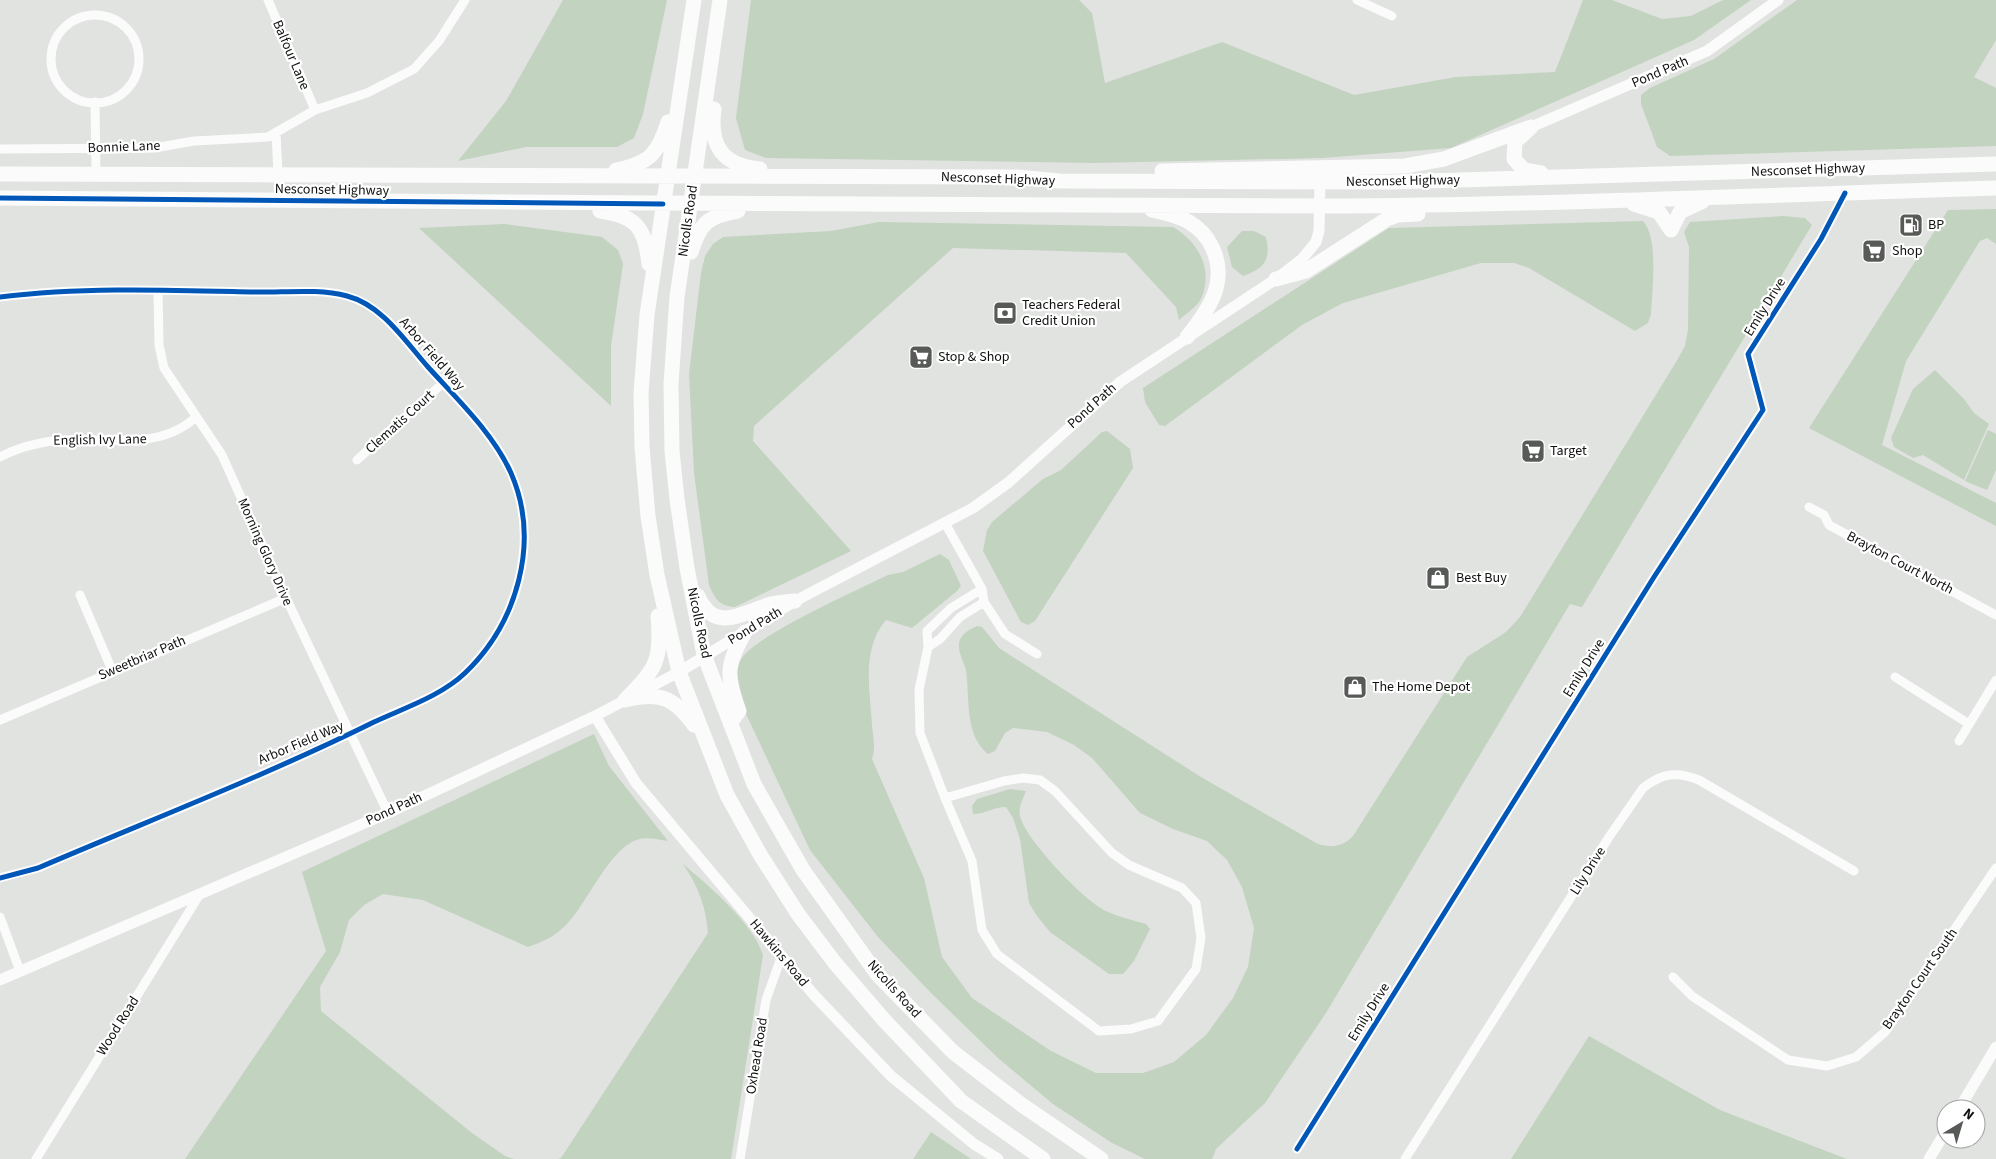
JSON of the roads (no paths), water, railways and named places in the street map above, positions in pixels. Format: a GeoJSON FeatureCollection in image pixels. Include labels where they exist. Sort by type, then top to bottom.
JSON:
{"type":"FeatureCollection","features":[{"type":"Feature","properties":{"kind":"highway","name":"Nicolls Road"},"geometry":{"type":"LineString","coordinates":[[694,0],[663,204],[642,365],[641,419],[647,502],[658,575],[678,672],[727,795],[761,856],[798,914],[835,963],[884,1020],[961,1100],[1043,1159]]}},
{"type":"Feature","properties":{"kind":"highway","name":"Nicolls Road"},"geometry":{"type":"LineString","coordinates":[[720,0],[677,297],[672,358],[672,429],[677,499],[687,568],[704,656],[754,784],[803,870],[877,974],[953,1052],[1022,1105],[1101,1159]]}},
{"type":"Feature","properties":{"kind":"highway"},"geometry":{"type":"LineString","coordinates":[[712,55],[714,103],[712,132],[715,141],[724,155],[734,163],[745,166],[841,177]]}},
{"type":"Feature","properties":{"kind":"highway"},"geometry":{"type":"LineString","coordinates":[[585,176],[634,166],[653,154],[662,140],[682,75]]}},
{"type":"Feature","properties":{"kind":"highway"},"geometry":{"type":"LineString","coordinates":[[1017,177],[1063,173],[1405,166],[1457,155],[1531,127]]}},
{"type":"Feature","properties":{"kind":"highway"},"geometry":{"type":"LineString","coordinates":[[1531,127],[1515,142],[1514,154],[1516,164],[1528,172],[1568,177]]}},
{"type":"Feature","properties":{"kind":"highway","name":"Nesconset Highway"},"geometry":{"type":"LineString","coordinates":[[0,174],[1017,177],[1059,181],[1320,182],[1568,177],[1996,164]]}},
{"type":"Feature","properties":{"kind":"highway","name":"Nesconset Highway"},"geometry":{"type":"LineString","coordinates":[[0,198],[663,204],[1321,206],[1471,204],[1993,189]]}},
{"type":"Feature","properties":{"kind":"highway"},"geometry":{"type":"LineString","coordinates":[[1619,200],[1659,212],[1671,230],[1676,218],[1683,210],[1712,197]]}},
{"type":"Feature","properties":{"kind":"highway"},"geometry":{"type":"LineString","coordinates":[[542,203],[617,214],[628,218],[638,226],[646,241],[652,286]]}},
{"type":"Feature","properties":{"kind":"highway"},"geometry":{"type":"LineString","coordinates":[[677,297],[695,238],[703,224],[723,214],[776,204]]}},
{"type":"Feature","properties":{"kind":"highway"},"geometry":{"type":"LineString","coordinates":[[1131,204],[1189,222],[1205,236],[1216,256],[1219,278],[1216,294],[1204,315],[1187,338]]}},
{"type":"Feature","properties":{"kind":"highway"},"geometry":{"type":"LineString","coordinates":[[1276,279],[1306,271],[1376,224],[1393,217],[1431,214],[1471,204]]}},
{"type":"Feature","properties":{"kind":"highway"},"geometry":{"type":"LineString","coordinates":[[687,568],[704,609],[712,617],[742,616],[769,604],[795,601]]}},
{"type":"Feature","properties":{"kind":"highway"},"geometry":{"type":"LineString","coordinates":[[625,700],[648,676],[659,650],[658,575]]}},
{"type":"Feature","properties":{"kind":"highway"},"geometry":{"type":"LineString","coordinates":[[730,723],[738,711],[732,692],[729,665],[745,632]]}},
{"type":"Feature","properties":{"kind":"highway"},"geometry":{"type":"LineString","coordinates":[[625,700],[653,696],[675,702],[707,743]]}},
{"type":"Feature","properties":{"kind":"street","name":"Balfour Lane"},"geometry":{"type":"LineString","coordinates":[[268,0],[315,110]]}},
{"type":"Feature","properties":{"kind":"street","name":"Bonnie Lane"},"geometry":{"type":"LineString","coordinates":[[0,148],[154,148],[194,141],[268,137],[315,110],[368,93],[414,69],[439,41],[465,0]]}},
{"type":"Feature","properties":{"kind":"street"},"geometry":{"type":"LineString","coordinates":[[1357,0],[1392,16]]}},
{"type":"Feature","properties":{"kind":"street","name":"Pond Path"},"geometry":{"type":"LineString","coordinates":[[1531,127],[1707,52],[1778,0]]}},
{"type":"Feature","properties":{"kind":"street"},"geometry":{"type":"LineString","coordinates":[[92,15],[111,18],[127,28],[135,39],[139,58],[136,76],[129,87],[114,98],[95,102],[77,98],[62,86],[55,76],[52,57],[54,44],[64,28],[74,20],[92,15]]}},
{"type":"Feature","properties":{"kind":"street"},"geometry":{"type":"LineString","coordinates":[[95,102],[96,174]]}},
{"type":"Feature","properties":{"kind":"street"},"geometry":{"type":"LineString","coordinates":[[276,132],[278,175]]}},
{"type":"Feature","properties":{"kind":"street","name":"Pond Path"},"geometry":{"type":"LineString","coordinates":[[0,980],[388,813],[595,716],[678,672],[795,601],[945,523],[997,491],[1120,382],[1276,279],[1302,259],[1316,242],[1320,226],[1320,182]]}},
{"type":"Feature","properties":{"kind":"street","name":"Emily Drive"},"geometry":{"type":"LineString","coordinates":[[1297,1150],[1654,577],[1763,410],[1748,354],[1821,239],[1845,193]]}},
{"type":"Feature","properties":{"kind":"street","name":"Arbor Field Way"},"geometry":{"type":"LineString","coordinates":[[0,297],[59,291],[158,290],[325,293],[347,296],[369,306],[380,314],[489,437],[511,474],[524,515],[520,581],[512,604],[496,635],[467,671],[452,684],[350,734],[38,868],[0,878]]}},
{"type":"Feature","properties":{"kind":"street","name":"Morning Glory Drive"},"geometry":{"type":"LineString","coordinates":[[158,290],[160,357],[164,368],[222,455],[286,598],[388,813]]}},
{"type":"Feature","properties":{"kind":"street","name":"Clematis Court"},"geometry":{"type":"LineString","coordinates":[[357,460],[443,383]]}},
{"type":"Feature","properties":{"kind":"street","name":"English Ivy Lane"},"geometry":{"type":"LineString","coordinates":[[0,457],[15,449],[44,442],[147,440],[174,433],[196,417]]}},
{"type":"Feature","properties":{"kind":"street","name":"Brayton Court North"},"geometry":{"type":"LineString","coordinates":[[1809,507],[1824,515],[1830,525],[1996,615]]}},
{"type":"Feature","properties":{"kind":"street"},"geometry":{"type":"LineString","coordinates":[[945,523],[982,589],[984,602],[1005,634],[1037,654]]}},
{"type":"Feature","properties":{"kind":"street"},"geometry":{"type":"LineString","coordinates":[[946,798],[1004,781],[1023,778],[1040,780],[1055,791],[1112,853],[1129,865],[1182,888],[1196,903],[1201,938],[1196,969],[1158,1021],[1131,1029],[1099,1031],[997,954],[982,930],[972,861],[946,798],[920,733],[919,690],[928,647],[927,631],[951,608],[982,589]]}},
{"type":"Feature","properties":{"kind":"street"},"geometry":{"type":"LineString","coordinates":[[80,595],[112,670]]}},
{"type":"Feature","properties":{"kind":"street","name":"Sweetbriar Path"},"geometry":{"type":"LineString","coordinates":[[0,720],[112,670],[286,598]]}},
{"type":"Feature","properties":{"kind":"street"},"geometry":{"type":"LineString","coordinates":[[928,647],[960,617],[984,602]]}},
{"type":"Feature","properties":{"kind":"street"},"geometry":{"type":"LineString","coordinates":[[935,624],[945,633]]}},
{"type":"Feature","properties":{"kind":"street"},"geometry":{"type":"LineString","coordinates":[[1894,677],[1969,724]]}},
{"type":"Feature","properties":{"kind":"street"},"geometry":{"type":"LineString","coordinates":[[1959,741],[1996,680]]}},
{"type":"Feature","properties":{"kind":"street","name":"Hawkins Road"},"geometry":{"type":"LineString","coordinates":[[595,716],[636,783],[815,996],[891,1076],[974,1144],[998,1159]]}},
{"type":"Feature","properties":{"kind":"street","name":"Lily Drive"},"geometry":{"type":"LineString","coordinates":[[1405,1159],[1609,837],[1643,788],[1650,782],[1672,774],[1686,775],[1699,780],[1854,871]]}},
{"type":"Feature","properties":{"kind":"street","name":"Brayton Court South"},"geometry":{"type":"LineString","coordinates":[[1673,977],[1692,996],[1788,1060],[1827,1066],[1856,1057],[1885,1032],[1996,868]]}},
{"type":"Feature","properties":{"kind":"street","name":"Wood Road"},"geometry":{"type":"LineString","coordinates":[[36,1159],[200,894]]}},
{"type":"Feature","properties":{"kind":"street"},"geometry":{"type":"LineString","coordinates":[[0,917],[20,972]]}},
{"type":"Feature","properties":{"kind":"street","name":"Oxhead Road"},"geometry":{"type":"LineString","coordinates":[[740,1159],[766,1000],[782,955]]}},
{"type":"Feature","properties":{"kind":"street"},"geometry":{"type":"LineString","coordinates":[[1965,1099],[1996,1048]]}},
{"type":"Feature","properties":{"kind":"street"},"geometry":{"type":"LineString","coordinates":[[1929,1159],[1936,1147]]}},
{"type":"Feature","properties":{"kind":"place","name":"BP"},"geometry":{"type":"Point","coordinates":[1911,225]}},
{"type":"Feature","properties":{"kind":"place","name":"Shop"},"geometry":{"type":"Point","coordinates":[1874,251]}},
{"type":"Feature","properties":{"kind":"place","name":"Teachers Federal Credit Union"},"geometry":{"type":"Point","coordinates":[1005,313]}},
{"type":"Feature","properties":{"kind":"place","name":"Stop & Shop"},"geometry":{"type":"Point","coordinates":[921,357]}},
{"type":"Feature","properties":{"kind":"place","name":"Target"},"geometry":{"type":"Point","coordinates":[1533,451]}},
{"type":"Feature","properties":{"kind":"place","name":"Best Buy"},"geometry":{"type":"Point","coordinates":[1438,578]}},
{"type":"Feature","properties":{"kind":"place","name":"The Home Depot"},"geometry":{"type":"Point","coordinates":[1355,687]}}]}
